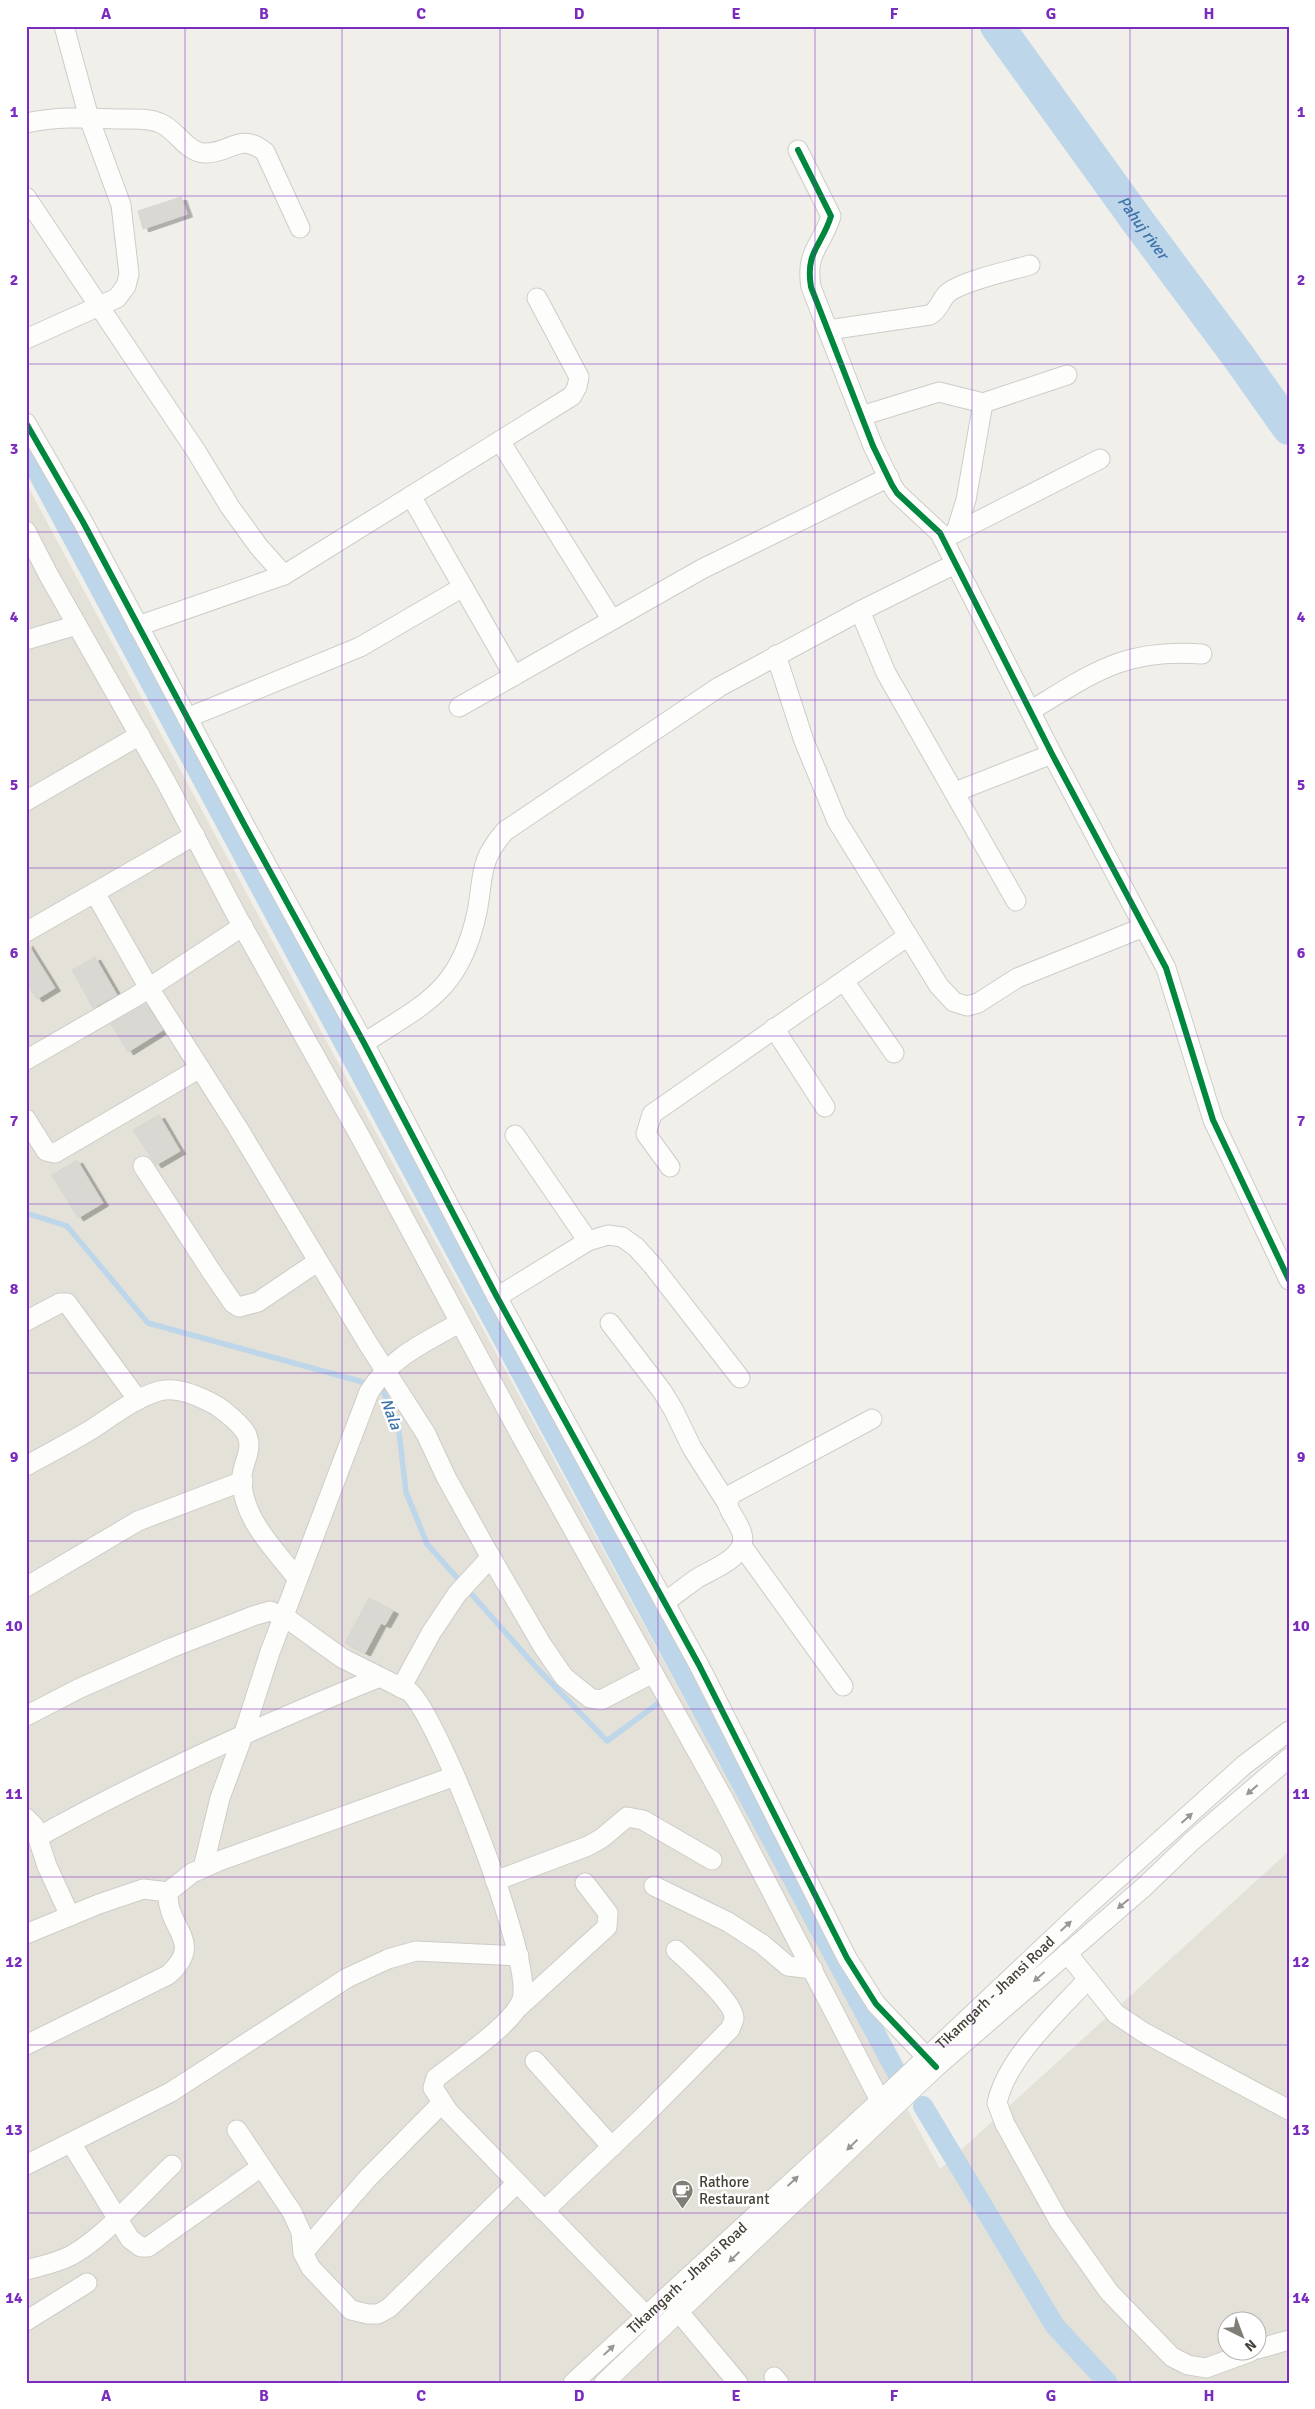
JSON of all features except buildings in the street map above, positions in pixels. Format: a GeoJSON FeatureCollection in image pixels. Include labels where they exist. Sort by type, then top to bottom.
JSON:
{"type":"FeatureCollection","features":[{"type":"Feature","properties":{"kind":"street"},"geometry":{"type":"LineString","coordinates":[[26,339],[118,298],[126,286],[129,274],[120,206],[89,118],[64,26]]}},
{"type":"Feature","properties":{"kind":"street"},"geometry":{"type":"LineString","coordinates":[[26,123],[67,117],[148,120],[162,124],[193,150],[203,153],[216,152],[245,142],[256,144],[265,152],[300,228]]}},
{"type":"Feature","properties":{"kind":"street"},"geometry":{"type":"LineString","coordinates":[[798,150],[831,216],[827,228],[811,257],[808,269],[811,287],[861,416],[897,493],[933,525],[950,536]]}},
{"type":"Feature","properties":{"kind":"street"},"geometry":{"type":"LineString","coordinates":[[26,198],[196,451],[230,507],[259,547],[284,575]]}},
{"type":"Feature","properties":{"kind":"street"},"geometry":{"type":"LineString","coordinates":[[828,330],[930,315],[938,309],[948,292],[1030,265]]}},
{"type":"Feature","properties":{"kind":"street"},"geometry":{"type":"LineString","coordinates":[[138,626],[284,575],[572,396],[577,387],[579,377],[537,298]]}},
{"type":"Feature","properties":{"kind":"street"},"geometry":{"type":"LineString","coordinates":[[861,416],[939,392],[983,403],[1067,375]]}},
{"type":"Feature","properties":{"kind":"street"},"geometry":{"type":"LineString","coordinates":[[983,403],[966,500],[950,536],[955,564],[1052,754],[1166,968],[1213,1120],[1289,1280]]}},
{"type":"Feature","properties":{"kind":"street"},"geometry":{"type":"LineString","coordinates":[[26,423],[83,522],[187,718],[364,1043],[498,1297],[699,1665],[847,1958],[876,2004],[926,2067]]}},
{"type":"Feature","properties":{"kind":"street"},"geometry":{"type":"LineString","coordinates":[[500,441],[612,620]]}},
{"type":"Feature","properties":{"kind":"street"},"geometry":{"type":"LineString","coordinates":[[950,536],[1100,459]]}},
{"type":"Feature","properties":{"kind":"street"},"geometry":{"type":"LineString","coordinates":[[459,707],[702,569],[888,477]]}},
{"type":"Feature","properties":{"kind":"street"},"geometry":{"type":"LineString","coordinates":[[411,496],[514,676]]}},
{"type":"Feature","properties":{"kind":"street"},"geometry":{"type":"LineString","coordinates":[[26,530],[361,1138],[459,1323],[722,1798],[812,1969],[890,2101]]}},
{"type":"Feature","properties":{"kind":"street"},"geometry":{"type":"LineString","coordinates":[[364,1043],[439,993],[452,978],[470,941],[477,910],[481,875],[490,848],[505,831],[719,687],[860,611],[955,564]]}},
{"type":"Feature","properties":{"kind":"street"},"geometry":{"type":"LineString","coordinates":[[187,718],[360,646],[464,587]]}},
{"type":"Feature","properties":{"kind":"street"},"geometry":{"type":"LineString","coordinates":[[860,611],[886,673],[956,792],[1016,901]]}},
{"type":"Feature","properties":{"kind":"street"},"geometry":{"type":"LineString","coordinates":[[26,640],[77,625]]}},
{"type":"Feature","properties":{"kind":"street"},"geometry":{"type":"LineString","coordinates":[[1030,711],[1096,671],[1125,659],[1176,652],[1202,654]]}},
{"type":"Feature","properties":{"kind":"street"},"geometry":{"type":"LineString","coordinates":[[776,655],[804,741],[837,821],[939,986],[954,1002],[967,1006],[990,997],[1017,978],[1144,927]]}},
{"type":"Feature","properties":{"kind":"street"},"geometry":{"type":"LineString","coordinates":[[26,801],[140,735]]}},
{"type":"Feature","properties":{"kind":"street"},"geometry":{"type":"LineString","coordinates":[[956,792],[1052,754]]}},
{"type":"Feature","properties":{"kind":"street"},"geometry":{"type":"LineString","coordinates":[[26,932],[195,836]]}},
{"type":"Feature","properties":{"kind":"street"},"geometry":{"type":"LineString","coordinates":[[95,893],[149,988],[200,1068],[317,1262],[377,1380],[426,1434],[446,1477],[491,1557],[547,1653],[564,1677],[590,1698],[600,1700],[657,1680]]}},
{"type":"Feature","properties":{"kind":"street"},"geometry":{"type":"LineString","coordinates":[[26,1060],[149,988],[243,926]]}},
{"type":"Feature","properties":{"kind":"street"},"geometry":{"type":"LineString","coordinates":[[670,1167],[646,1134],[652,1114],[908,936]]}},
{"type":"Feature","properties":{"kind":"street"},"geometry":{"type":"LineString","coordinates":[[844,981],[894,1053]]}},
{"type":"Feature","properties":{"kind":"street"},"geometry":{"type":"LineString","coordinates":[[774,1028],[825,1106]]}},
{"type":"Feature","properties":{"kind":"street"},"geometry":{"type":"LineString","coordinates":[[26,1119],[46,1152],[55,1153],[200,1068]]}},
{"type":"Feature","properties":{"kind":"street"},"geometry":{"type":"LineString","coordinates":[[516,1135],[588,1242]]}},
{"type":"Feature","properties":{"kind":"street"},"geometry":{"type":"LineString","coordinates":[[143,1166],[211,1271],[233,1303],[239,1307],[258,1302],[317,1262]]}},
{"type":"Feature","properties":{"kind":"street"},"geometry":{"type":"LineString","coordinates":[[498,1297],[588,1242],[608,1235],[622,1237],[636,1247],[740,1378]]}},
{"type":"Feature","properties":{"kind":"street"},"geometry":{"type":"LineString","coordinates":[[26,1321],[60,1303],[68,1303],[138,1400]]}},
{"type":"Feature","properties":{"kind":"street"},"geometry":{"type":"LineString","coordinates":[[203,1868],[220,1798],[244,1733],[270,1652],[285,1617],[297,1578],[314,1540],[349,1439],[377,1380],[406,1353],[459,1323]]}},
{"type":"Feature","properties":{"kind":"street"},"geometry":{"type":"LineString","coordinates":[[610,1323],[662,1391],[692,1448],[727,1503],[731,1516],[743,1534],[742,1546],[731,1559],[697,1578],[664,1602]]}},
{"type":"Feature","properties":{"kind":"street"},"geometry":{"type":"LineString","coordinates":[[26,1466],[138,1400],[160,1391],[178,1391],[208,1401],[225,1411],[246,1435],[249,1453],[242,1475],[244,1496],[251,1515],[297,1578]]}},
{"type":"Feature","properties":{"kind":"street"},"geometry":{"type":"LineString","coordinates":[[727,1503],[732,1494],[742,1487],[872,1419]]}},
{"type":"Feature","properties":{"kind":"street"},"geometry":{"type":"LineString","coordinates":[[26,1587],[138,1521],[242,1481]]}},
{"type":"Feature","properties":{"kind":"street"},"geometry":{"type":"LineString","coordinates":[[742,1546],[843,1686]]}},
{"type":"Feature","properties":{"kind":"street"},"geometry":{"type":"LineString","coordinates":[[401,1688],[431,1633],[458,1594],[491,1557]]}},
{"type":"Feature","properties":{"kind":"street"},"geometry":{"type":"LineString","coordinates":[[26,1716],[78,1689],[253,1616],[270,1611],[285,1617],[342,1658],[401,1688],[417,1699],[431,1721],[455,1776],[495,1881],[519,1956],[525,1983],[518,2007]]}},
{"type":"Feature","properties":{"kind":"street"},"geometry":{"type":"LineString","coordinates":[[38,1837],[95,1805],[244,1733],[380,1677]]}},
{"type":"Feature","properties":{"kind":"street","name":"Tikamgarh - Jhansi Road"},"geometry":{"type":"LineString","coordinates":[[926,2067],[1084,1910],[1244,1765],[1289,1731]]}},
{"type":"Feature","properties":{"kind":"street"},"geometry":{"type":"LineString","coordinates":[[604,2383],[926,2067],[1068,1953],[1144,1887],[1192,1841],[1289,1758]]}},
{"type":"Feature","properties":{"kind":"street"},"geometry":{"type":"LineString","coordinates":[[26,1934],[143,1889],[168,1892],[192,1873],[203,1868],[282,1837],[455,1776]]}},
{"type":"Feature","properties":{"kind":"street"},"geometry":{"type":"LineString","coordinates":[[27,1815],[38,1837],[47,1866],[70,1916]]}},
{"type":"Feature","properties":{"kind":"street"},"geometry":{"type":"LineString","coordinates":[[495,1881],[588,1846],[602,1838],[627,1817],[643,1820],[712,1860]]}},
{"type":"Feature","properties":{"kind":"street"},"geometry":{"type":"LineString","coordinates":[[585,1884],[608,1913],[607,1926],[518,2007],[497,2030],[436,2078],[433,2088],[442,2103],[517,2183],[660,2330]]}},
{"type":"Feature","properties":{"kind":"street"},"geometry":{"type":"LineString","coordinates":[[654,1886],[734,1926],[762,1944],[788,1966],[812,1969]]}},
{"type":"Feature","properties":{"kind":"street"},"geometry":{"type":"LineString","coordinates":[[26,2045],[168,1975],[180,1964],[185,1942],[167,1907],[168,1892]]}},
{"type":"Feature","properties":{"kind":"street"},"geometry":{"type":"LineString","coordinates":[[544,2211],[612,2147],[730,2029],[734,2018],[732,2011],[722,1996],[676,1950]]}},
{"type":"Feature","properties":{"kind":"street"},"geometry":{"type":"LineString","coordinates":[[26,2165],[170,2092],[347,1978],[388,1959],[416,1951],[519,1956]]}},
{"type":"Feature","properties":{"kind":"street"},"geometry":{"type":"LineString","coordinates":[[1068,1953],[1116,2014],[1143,2032],[1289,2110]]}},
{"type":"Feature","properties":{"kind":"street"},"geometry":{"type":"LineString","coordinates":[[1088,1979],[1028,2046],[1008,2075],[997,2103],[1005,2124],[1059,2221],[1109,2292],[1172,2357],[1188,2365],[1206,2368],[1222,2362]]}},
{"type":"Feature","properties":{"kind":"street"},"geometry":{"type":"LineString","coordinates":[[535,2061],[612,2147]]}},
{"type":"Feature","properties":{"kind":"street","name":"Tikamgarh - Jhansi Road"},"geometry":{"type":"LineString","coordinates":[[573,2383],[646,2316],[890,2101]]}},
{"type":"Feature","properties":{"kind":"street"},"geometry":{"type":"LineString","coordinates":[[302,2253],[368,2179],[442,2103]]}},
{"type":"Feature","properties":{"kind":"street"},"geometry":{"type":"LineString","coordinates":[[237,2130],[292,2212],[300,2232],[302,2253],[311,2268],[351,2310],[378,2314],[389,2308],[517,2183]]}},
{"type":"Feature","properties":{"kind":"street"},"geometry":{"type":"LineString","coordinates":[[71,2143],[130,2238],[141,2247],[148,2247],[261,2167]]}},
{"type":"Feature","properties":{"kind":"street"},"geometry":{"type":"LineString","coordinates":[[26,2270],[53,2263],[72,2255],[117,2217],[172,2165]]}},
{"type":"Feature","properties":{"kind":"street"},"geometry":{"type":"LineString","coordinates":[[26,2321],[87,2283]]}},
{"type":"Feature","properties":{"kind":"street"},"geometry":{"type":"LineString","coordinates":[[678,2311],[738,2383]]}},
{"type":"Feature","properties":{"kind":"street"},"geometry":{"type":"LineString","coordinates":[[1268,2346],[1289,2340]]}},
{"type":"Feature","properties":{"kind":"shaded area"},"geometry":{"type":"Polygon","coordinates":[[[26,483],[304,1000],[940,2169],[1289,1851],[1289,2383],[26,2383],[26,483]]]}},
{"type":"Feature","properties":{"kind":"waterway","name":"Pahuj river"},"geometry":{"type":"LineString","coordinates":[[997,26],[1289,428]]}},
{"type":"Feature","properties":{"kind":"waterway"},"geometry":{"type":"LineString","coordinates":[[26,451],[898,2075]]}},
{"type":"Feature","properties":{"kind":"waterway","name":"Nala"},"geometry":{"type":"LineString","coordinates":[[26,1213],[67,1226],[148,1323],[381,1387],[398,1423],[406,1492],[427,1544],[536,1667],[607,1741],[660,1702]]}},
{"type":"Feature","properties":{"kind":"waterway"},"geometry":{"type":"LineString","coordinates":[[923,2106],[1055,2326],[1108,2383]]}},
{"type":"Feature","properties":{"kind":"cycle path"},"geometry":{"type":"LineString","coordinates":[[798,150],[831,216],[812,257],[810,265],[811,287],[873,446],[897,493],[940,533],[1052,754],[1166,968],[1213,1120],[1289,1280]]}},
{"type":"Feature","properties":{"kind":"cycle path"},"geometry":{"type":"LineString","coordinates":[[26,423],[83,522],[244,824],[364,1043],[497,1297],[699,1665],[847,1958],[876,2004],[936,2067]]}},
{"type":"Feature","properties":{"kind":"place","name":"Rathore Restaurant"},"geometry":{"type":"Point","coordinates":[683,2210]}}]}
